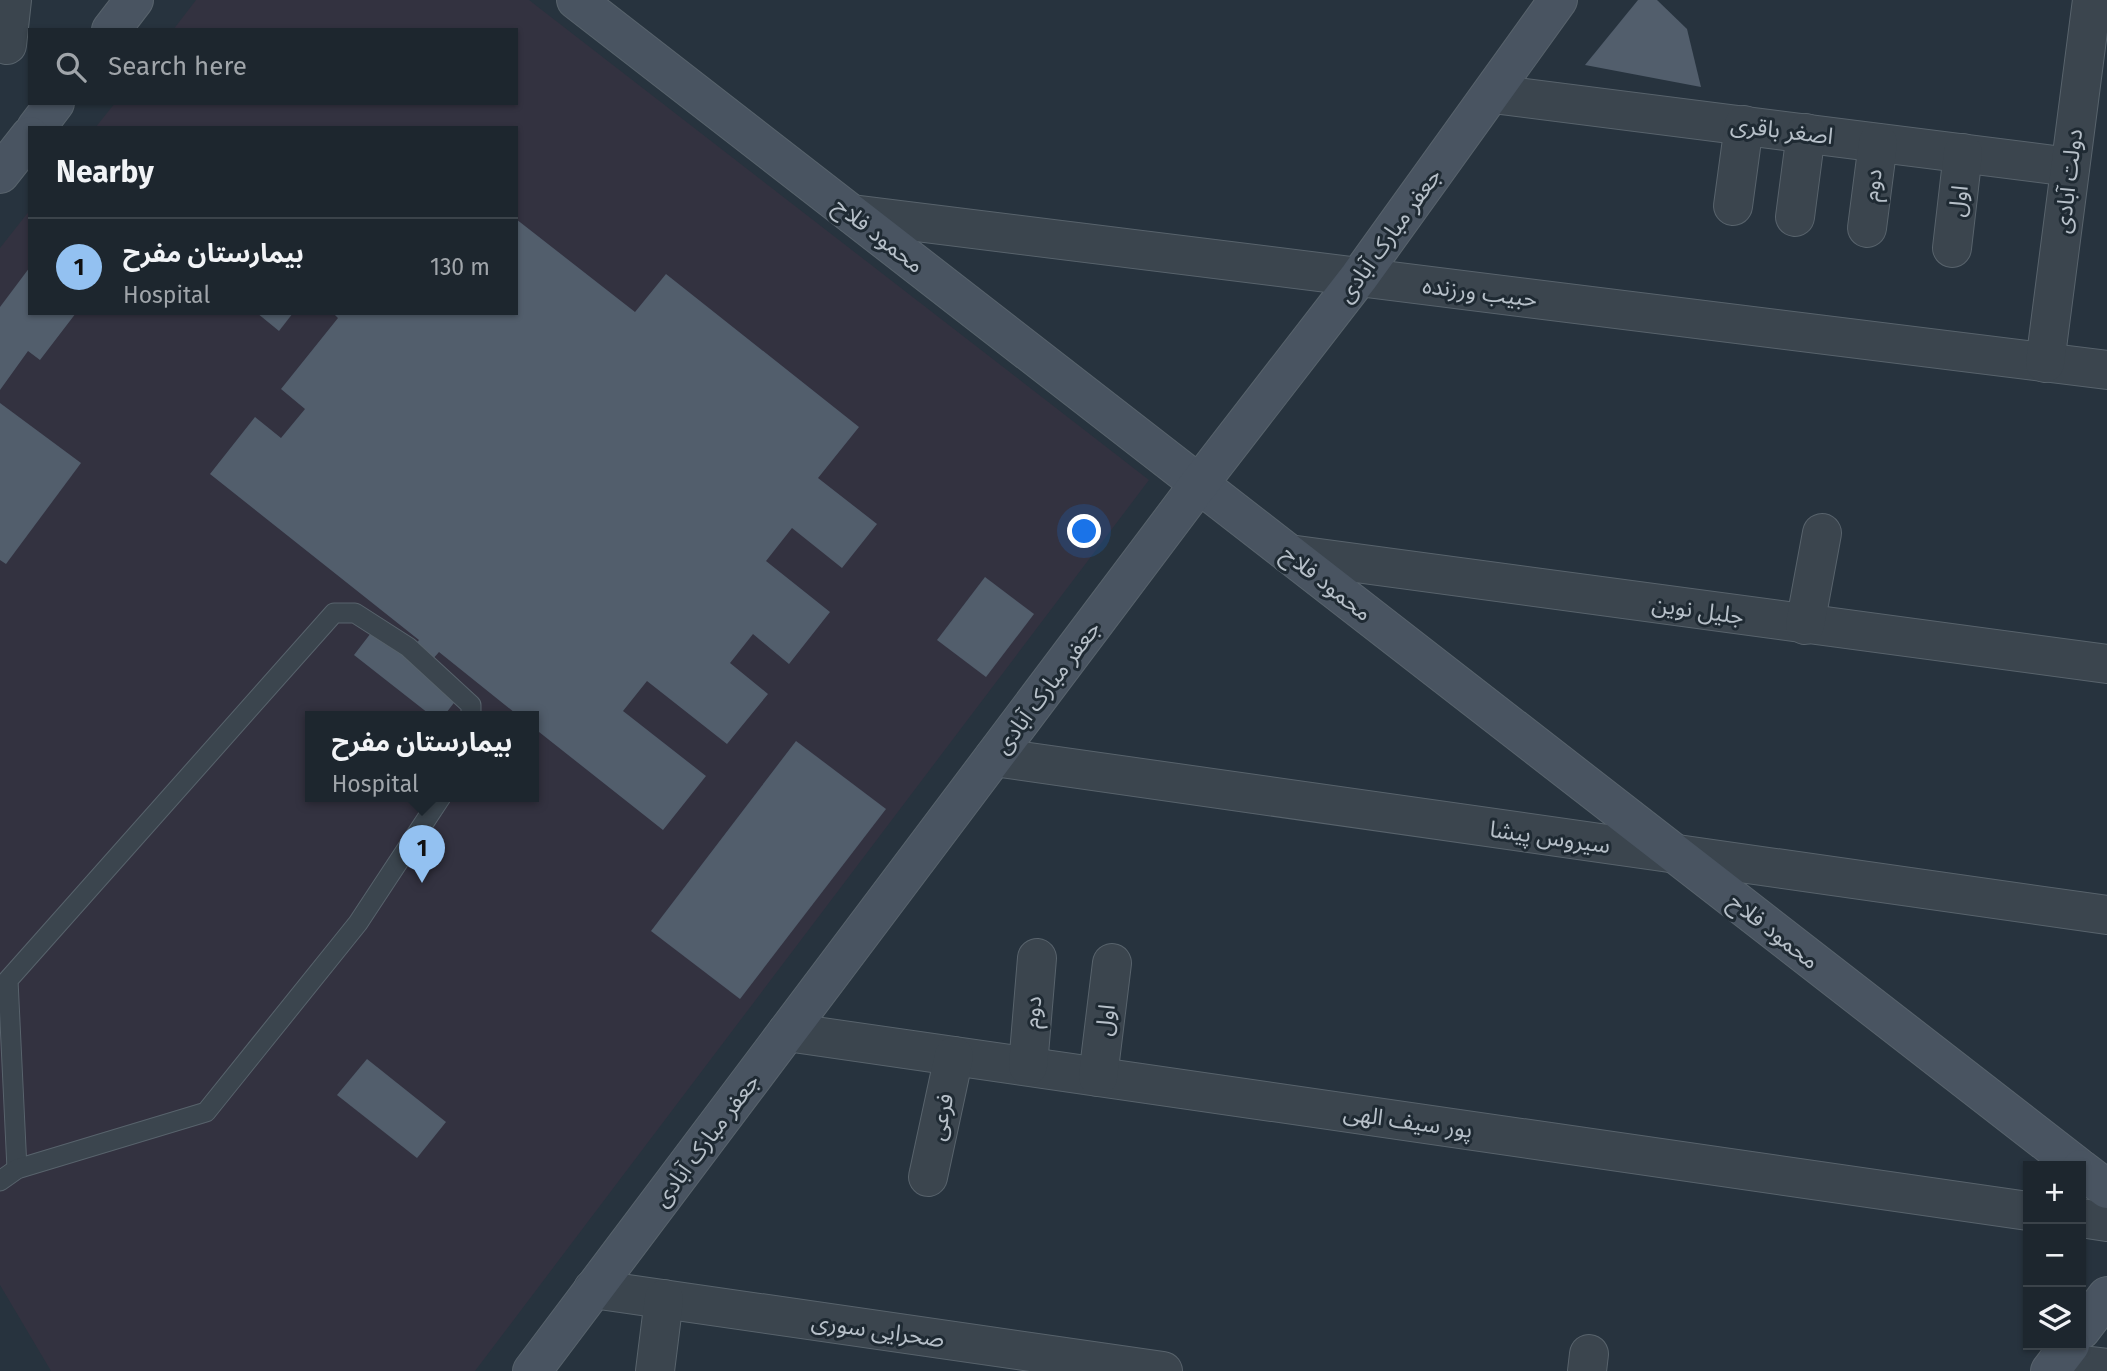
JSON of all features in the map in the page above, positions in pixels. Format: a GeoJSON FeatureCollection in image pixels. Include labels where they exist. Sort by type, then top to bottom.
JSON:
{"type":"FeatureCollection","features":[{"type":"Feature","properties":{"kind":"street"},"geometry":{"type":"LineString","coordinates":[[12,0],[12,45]]}},
{"type":"Feature","properties":{"kind":"street"},"geometry":{"type":"LineString","coordinates":[[113,28],[134,0]]}},
{"type":"Feature","properties":{"kind":"street","name":"محمود فلاح"},"geometry":{"type":"LineString","coordinates":[[576,0],[2070,1161]]}},
{"type":"Feature","properties":{"kind":"street","name":"جعفر مبارک آبادی"},"geometry":{"type":"LineString","coordinates":[[532,1371],[1199,484],[1359,278],[1558,0]]}},
{"type":"Feature","properties":{"kind":"street"},"geometry":{"type":"LineString","coordinates":[[2087,0],[2092,0]]}},
{"type":"Feature","properties":{"kind":"street","name":"دولت آبادی"},"geometry":{"type":"LineString","coordinates":[[2045,363],[2092,0]]}},
{"type":"Feature","properties":{"kind":"street","name":"اصغر باقری"},"geometry":{"type":"LineString","coordinates":[[1493,94],[2070,167]]}},
{"type":"Feature","properties":{"kind":"street"},"geometry":{"type":"LineString","coordinates":[[38,126],[53,105]]}},
{"type":"Feature","properties":{"kind":"street"},"geometry":{"type":"LineString","coordinates":[[1733,206],[1744,125]]}},
{"type":"Feature","properties":{"kind":"street"},"geometry":{"type":"LineString","coordinates":[[1796,217],[1806,133]]}},
{"type":"Feature","properties":{"kind":"street"},"geometry":{"type":"LineString","coordinates":[[0,174],[28,139]]}},
{"type":"Feature","properties":{"kind":"street","name":"دوم"},"geometry":{"type":"LineString","coordinates":[[1867,228],[1878,143]]}},
{"type":"Feature","properties":{"kind":"street","name":"اول"},"geometry":{"type":"LineString","coordinates":[[1952,248],[1963,153]]}},
{"type":"Feature","properties":{"kind":"street","name":"حبیب ورزنده"},"geometry":{"type":"LineString","coordinates":[[852,215],[2107,370]]}},
{"type":"Feature","properties":{"kind":"street"},"geometry":{"type":"LineString","coordinates":[[1805,625],[1822,533]]}},
{"type":"Feature","properties":{"kind":"street","name":"جلیل نوین"},"geometry":{"type":"LineString","coordinates":[[1289,554],[2107,664]]}},
{"type":"Feature","properties":{"kind":"street","name":"سیروس پیشا"},"geometry":{"type":"LineString","coordinates":[[994,757],[2107,915]]}},
{"type":"Feature","properties":{"kind":"street","name":"دوم"},"geometry":{"type":"LineString","coordinates":[[1028,1066],[1037,958]]}},
{"type":"Feature","properties":{"kind":"street","name":"اول"},"geometry":{"type":"LineString","coordinates":[[1098,1077],[1112,963]]}},
{"type":"Feature","properties":{"kind":"street","name":"پور سیف الهی"},"geometry":{"type":"LineString","coordinates":[[787,1032],[2023,1210]]}},
{"type":"Feature","properties":{"kind":"street","name":"فرعی"},"geometry":{"type":"LineString","coordinates":[[928,1177],[954,1056]]}},
{"type":"Feature","properties":{"kind":"street","name":"محمود فلاح"},"geometry":{"type":"LineString","coordinates":[[2086,1173],[2107,1189]]}},
{"type":"Feature","properties":{"kind":"street"},"geometry":{"type":"LineString","coordinates":[[2086,1219],[2107,1222]]}},
{"type":"Feature","properties":{"kind":"street","name":"صحرایی سوری"},"geometry":{"type":"LineString","coordinates":[[593,1289],[1158,1371]]}},
{"type":"Feature","properties":{"kind":"street"},"geometry":{"type":"LineString","coordinates":[[2086,1323],[2107,1296]]}},
{"type":"Feature","properties":{"kind":"street"},"geometry":{"type":"LineString","coordinates":[[655,1371],[664,1299]]}},
{"type":"Feature","properties":{"kind":"street"},"geometry":{"type":"LineString","coordinates":[[2059,1359],[2107,1368]]}},
{"type":"Feature","properties":{"kind":"lane"},"geometry":{"type":"LineString","coordinates":[[18,1169],[8,980],[334,613],[355,613],[408,647],[471,705],[471,711]]}},
{"type":"Feature","properties":{"kind":"lane"},"geometry":{"type":"LineString","coordinates":[[0,1181],[18,1169],[206,1112],[358,923],[438,802]]}},
{"type":"Feature","properties":{"kind":"shaded area"},"geometry":{"type":"Polygon","coordinates":[[[196,0],[529,0],[1149,480],[475,1371],[51,1371],[0,1285],[0,248],[28,213],[28,315],[518,315],[518,126],[97,126],[113,105],[518,105],[518,28],[175,28],[196,0]]]}},
{"type":"Feature","properties":{"kind":"building"},"geometry":{"type":"Polygon","coordinates":[[[1638,0],[1657,0],[1687,29],[1701,87],[1585,65],[1638,0]]]}},
{"type":"Feature","properties":{"kind":"building"},"geometry":{"type":"Polygon","coordinates":[[[518,221],[635,312],[666,274],[859,427],[818,478],[877,524],[842,568],[792,528],[766,561],[830,612],[789,664],[753,634],[730,663],[768,694],[727,744],[647,681],[623,711],[706,776],[663,830],[539,732],[539,711],[513,711],[439,652],[425,668],[460,695],[448,711],[425,711],[354,655],[374,629],[407,655],[419,640],[210,474],[255,417],[281,438],[305,409],[281,389],[338,318],[335,315],[518,315],[518,221]]]}},
{"type":"Feature","properties":{"kind":"building"},"geometry":{"type":"Polygon","coordinates":[[[28,270],[28,315],[74,315],[40,360],[28,351],[0,390],[0,307],[28,270]]]}},
{"type":"Feature","properties":{"kind":"building"},"geometry":{"type":"Polygon","coordinates":[[[259,315],[291,315],[279,331],[259,315]]]}},
{"type":"Feature","properties":{"kind":"building"},"geometry":{"type":"Polygon","coordinates":[[[0,403],[81,463],[6,564],[0,560],[0,403]]]}},
{"type":"Feature","properties":{"kind":"building"},"geometry":{"type":"Polygon","coordinates":[[[985,577],[1034,614],[986,677],[937,640],[985,577]]]}},
{"type":"Feature","properties":{"kind":"building"},"geometry":{"type":"Polygon","coordinates":[[[796,741],[886,809],[740,999],[651,931],[796,741]]]}},
{"type":"Feature","properties":{"kind":"building"},"geometry":{"type":"Polygon","coordinates":[[[367,1059],[446,1122],[417,1158],[337,1095],[367,1059]]]}},
{"type":"Feature","properties":{"kind":"place","name":"بیمارستان مفرح"},"geometry":{"type":"Point","coordinates":[422,883]}}]}
